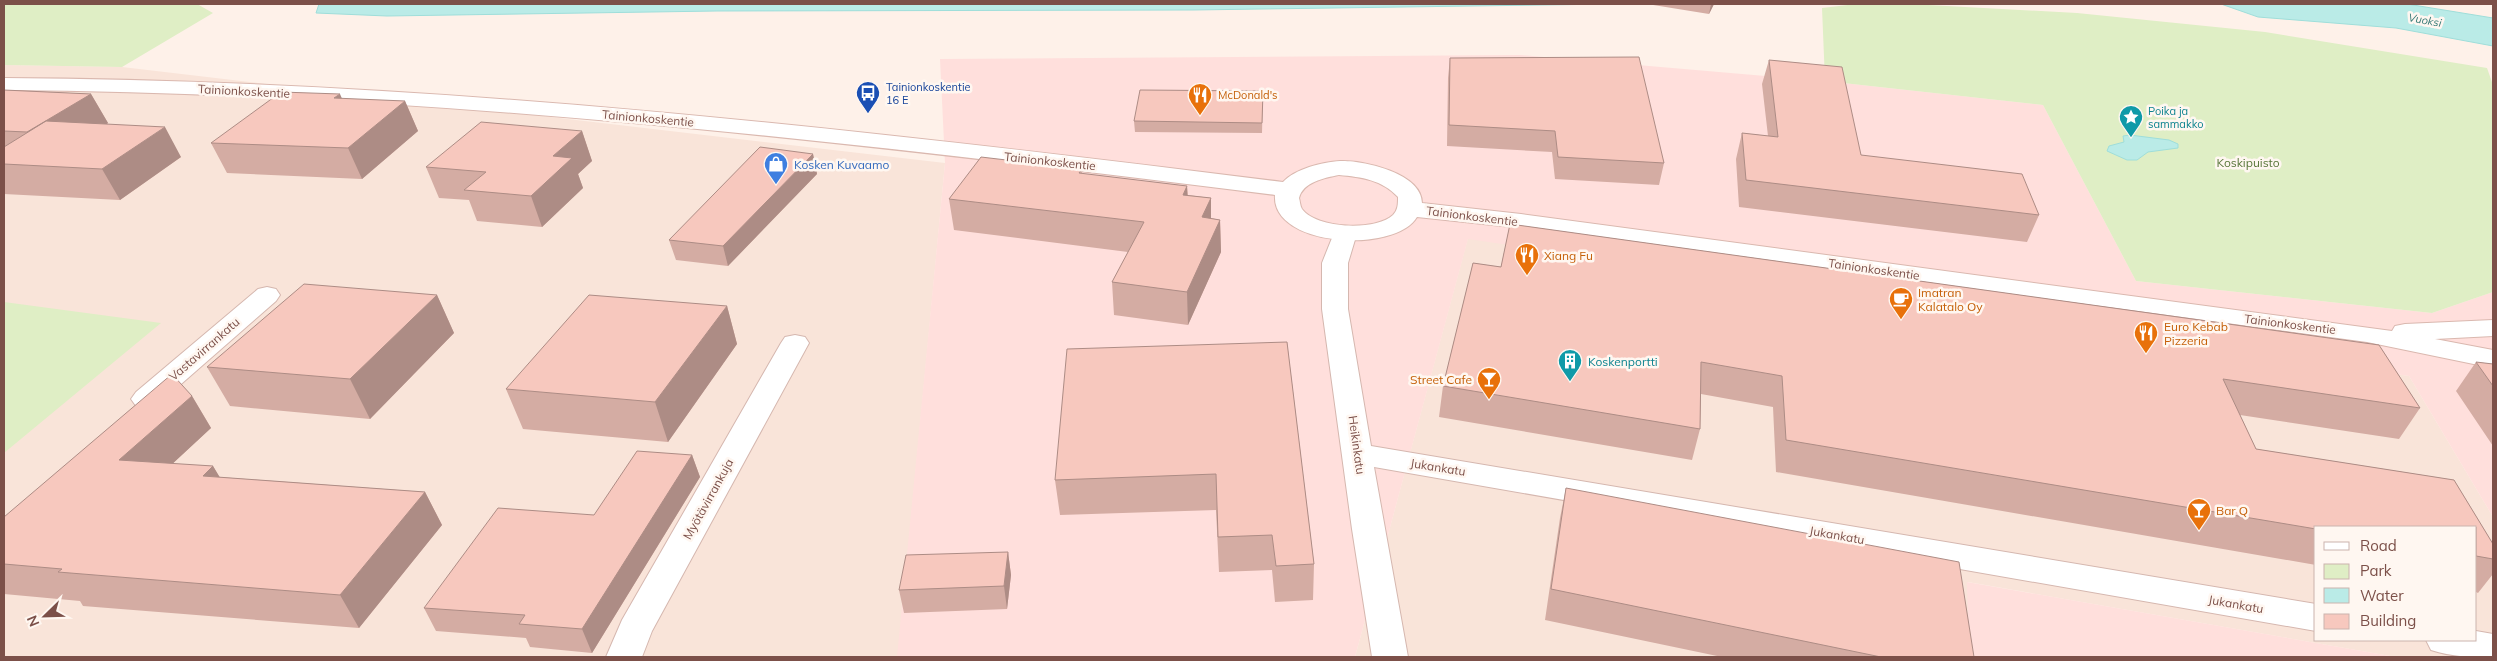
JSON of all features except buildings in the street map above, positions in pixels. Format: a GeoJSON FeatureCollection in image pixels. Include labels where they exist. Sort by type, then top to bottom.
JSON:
{"type":"FeatureCollection","features":[{"type":"Feature","properties":{"kind":"main road","name":"Tainionkoskentie"},"geometry":{"type":"LineString","coordinates":[[4,84],[194,88],[455,102],[694,122],[954,149],[1289,190]]}},
{"type":"Feature","properties":{"kind":"main road"},"geometry":{"type":"LineString","coordinates":[[1339,168],[1362,169],[1383,175],[1400,184],[1410,196],[1410,209],[1402,219],[1388,228],[1367,233],[1345,233],[1323,230],[1304,223],[1292,213],[1286,202],[1289,190],[1299,180],[1317,172],[1339,168]]}},
{"type":"Feature","properties":{"kind":"main road","name":"Tainionkoskentie"},"geometry":{"type":"LineString","coordinates":[[1410,209],[1520,221],[2367,334],[2493,359]]}},
{"type":"Feature","properties":{"kind":"main road","name":"Heikinkatu"},"geometry":{"type":"LineString","coordinates":[[1345,233],[1335,263],[1335,309],[1368,529],[1390,657]]}},
{"type":"Feature","properties":{"kind":"main road","name":"Vastavirrankatu"},"geometry":{"type":"LineString","coordinates":[[124,418],[267,295]]}},
{"type":"Feature","properties":{"kind":"main road","name":"Tainionkoskentie"},"geometry":{"type":"LineString","coordinates":[[2367,334],[2490,326]]}},
{"type":"Feature","properties":{"kind":"main road","name":"Myötävirrankuja"},"geometry":{"type":"LineString","coordinates":[[624,657],[635,630],[795,343]]}},
{"type":"Feature","properties":{"kind":"main road","name":"Jukankatu"},"geometry":{"type":"LineString","coordinates":[[1358,454],[2314,618]]}},
{"type":"Feature","properties":{"kind":"main road"},"geometry":{"type":"LineString","coordinates":[[2450,641],[2493,648]]}},
{"type":"Feature","properties":{"kind":"shaded area"},"geometry":{"type":"Polygon","coordinates":[[[1520,55],[1825,81],[2043,105],[2136,281],[2432,313],[2493,292],[2493,517],[2409,376],[1468,239],[1355,657],[897,657],[945,163],[940,59],[1520,55]]]}},
{"type":"Feature","properties":{"kind":"shaded area"},"geometry":{"type":"Polygon","coordinates":[[[4,65],[122,67],[945,163],[898,657],[4,657],[4,65]]]}},
{"type":"Feature","properties":{"kind":"shaded area"},"geometry":{"type":"Polygon","coordinates":[[[1468,238],[2409,376],[2493,517],[2493,657],[2396,657],[1968,582],[1969,657],[1355,657],[1468,238]]]}},
{"type":"Feature","properties":{"kind":"shaded area"},"geometry":{"type":"Polygon","coordinates":[[[1967,582],[2396,657],[1969,657],[1967,582]]]}},
{"type":"Feature","properties":{"kind":"green space"},"geometry":{"type":"Polygon","coordinates":[[[4,4],[197,4],[213,13],[122,67],[4,65],[4,4]]]}},
{"type":"Feature","properties":{"kind":"green space","name":"Koskipuisto"},"geometry":{"type":"Polygon","coordinates":[[[1856,4],[1910,4],[2077,13],[2265,32],[2487,68],[2493,85],[2493,292],[2432,313],[2136,281],[2043,105],[1825,81],[1822,8],[1856,4]]]}},
{"type":"Feature","properties":{"kind":"green space"},"geometry":{"type":"Polygon","coordinates":[[[4,302],[161,323],[4,453],[4,302]]]}},
{"type":"Feature","properties":{"kind":"water"},"geometry":{"type":"Polygon","coordinates":[[[319,4],[1612,4],[1193,10],[717,11],[387,16],[316,13],[319,4]]]}},
{"type":"Feature","properties":{"kind":"water","name":"Vuoksi"},"geometry":{"type":"Polygon","coordinates":[[[2221,4],[2407,4],[2493,18],[2493,46],[2396,28],[2258,17],[2221,4]]]}},
{"type":"Feature","properties":{"kind":"water"},"geometry":{"type":"Polygon","coordinates":[[[2130,135],[2169,140],[2178,144],[2178,148],[2148,152],[2137,160],[2127,160],[2107,151],[2109,146],[2124,142],[2123,136],[2130,135]]]}},
{"type":"Feature","properties":{"kind":"place","name":"Tainionkoskentie 16 E"},"geometry":{"type":"Point","coordinates":[868,114]}},
{"type":"Feature","properties":{"kind":"place","name":"McDonald's"},"geometry":{"type":"Point","coordinates":[1200,116]}},
{"type":"Feature","properties":{"kind":"place","name":"Poika ja sammakko"},"geometry":{"type":"Point","coordinates":[2131,138]}},
{"type":"Feature","properties":{"kind":"place","name":"Kosken Kuvaamo"},"geometry":{"type":"Point","coordinates":[776,185]}},
{"type":"Feature","properties":{"kind":"place","name":"Xiang Fu"},"geometry":{"type":"Point","coordinates":[1527,276]}},
{"type":"Feature","properties":{"kind":"place","name":"Imatran Kalatalo Oy"},"geometry":{"type":"Point","coordinates":[1901,320]}},
{"type":"Feature","properties":{"kind":"place","name":"Euro Kebab Pizzeria"},"geometry":{"type":"Point","coordinates":[2146,354]}},
{"type":"Feature","properties":{"kind":"place","name":"Koskenportti"},"geometry":{"type":"Point","coordinates":[1570,382]}},
{"type":"Feature","properties":{"kind":"place","name":"Street Cafe"},"geometry":{"type":"Point","coordinates":[1489,400]}},
{"type":"Feature","properties":{"kind":"place","name":"Bar Q"},"geometry":{"type":"Point","coordinates":[2199,531]}}]}
